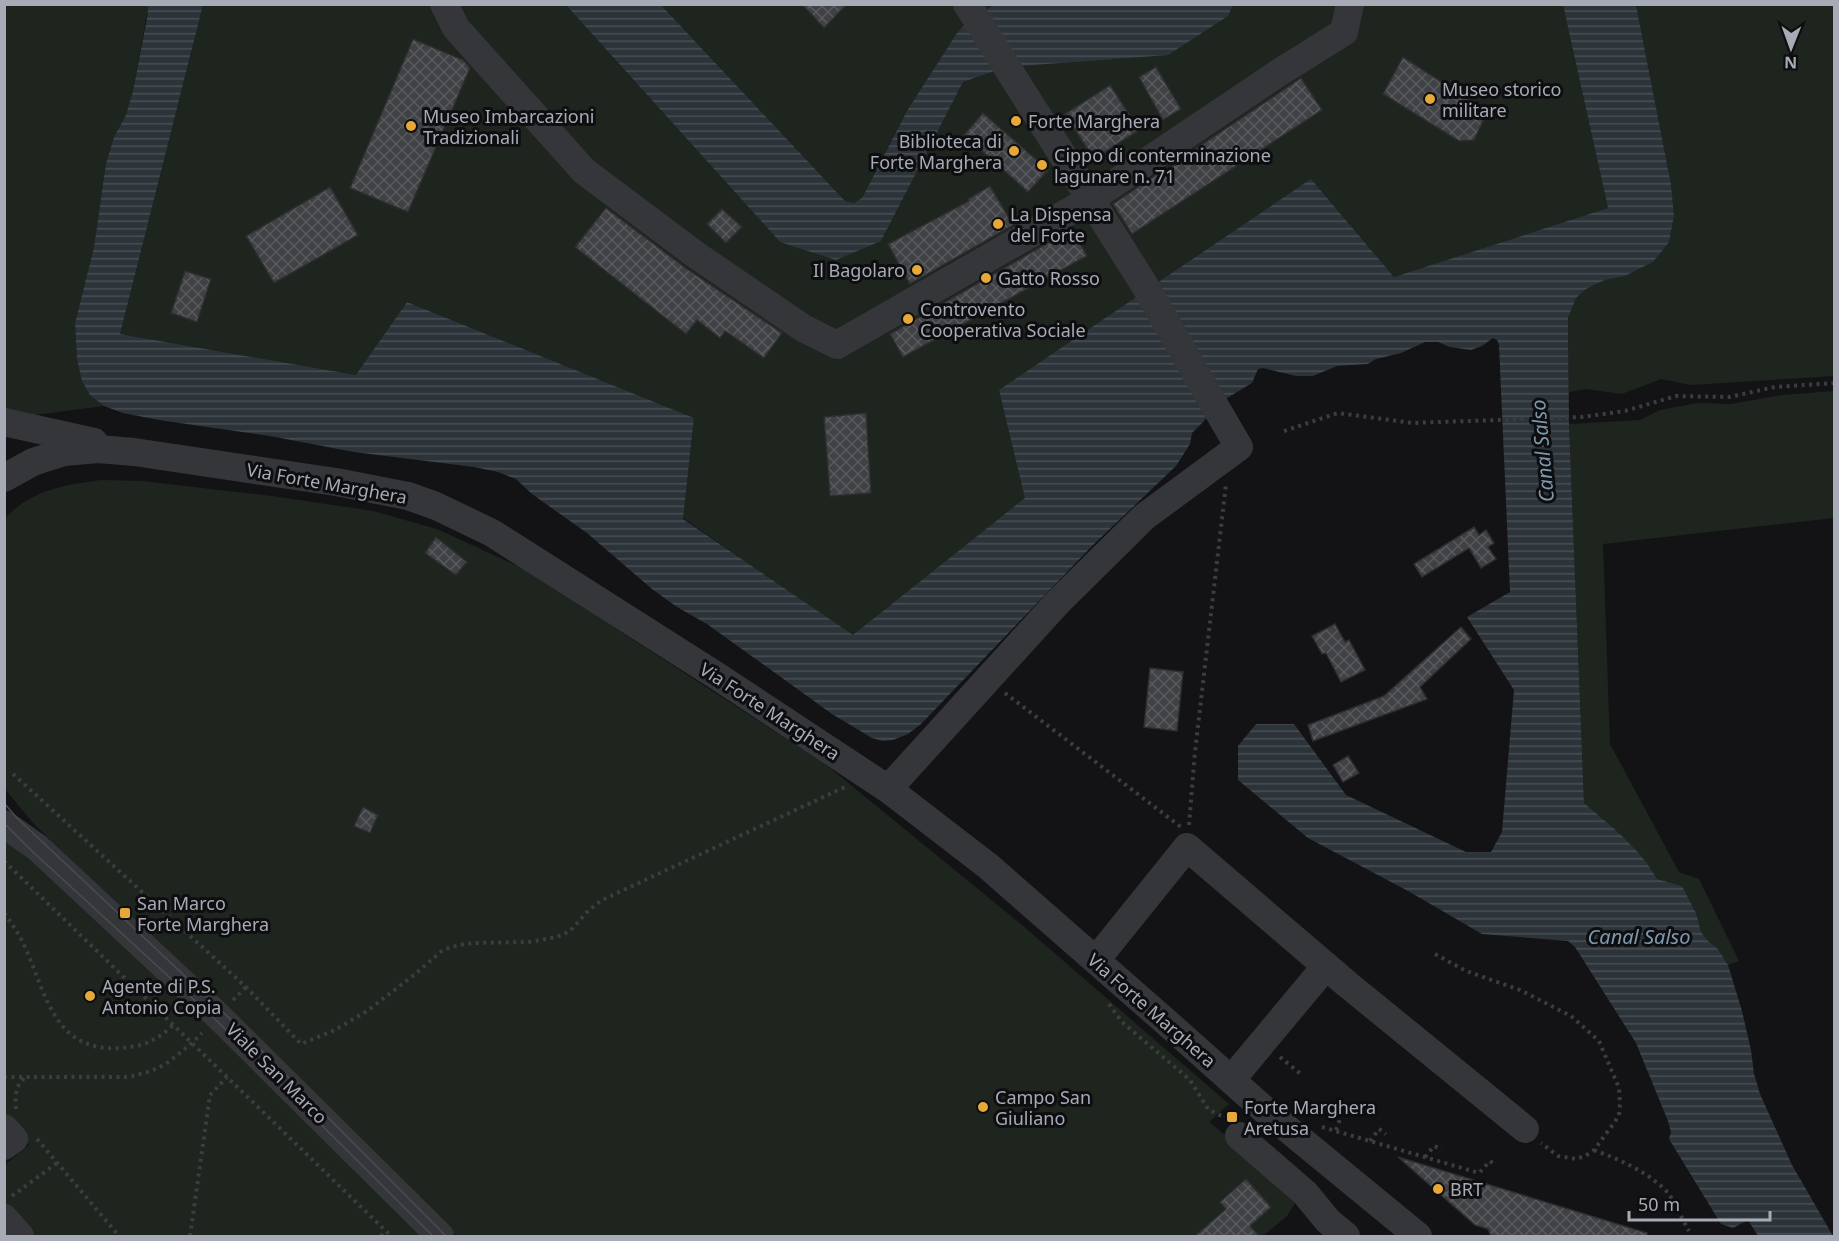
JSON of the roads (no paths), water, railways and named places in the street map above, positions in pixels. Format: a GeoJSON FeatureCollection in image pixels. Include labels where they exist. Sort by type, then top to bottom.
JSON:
{"type":"FeatureCollection","features":[{"type":"Feature","properties":{"kind":"street"},"geometry":{"type":"LineString","coordinates":[[444,4],[456,27],[584,171],[696,255],[803,328],[837,345],[1091,199],[1277,74],[1344,32],[1350,4]]}},
{"type":"Feature","properties":{"kind":"street"},"geometry":{"type":"LineString","coordinates":[[888,789],[1057,603],[1144,517],[1239,447],[1142,281],[971,10]]}},
{"type":"Feature","properties":{"kind":"street"},"geometry":{"type":"LineString","coordinates":[[4,422],[134,452]]}},
{"type":"Feature","properties":{"kind":"street","name":"Via Forte Marghera"},"geometry":{"type":"LineString","coordinates":[[4,478],[33,462],[64,452],[98,449],[134,452],[336,482],[408,496],[436,506],[492,533],[888,789],[988,866],[1267,1112],[1418,1236]]}},
{"type":"Feature","properties":{"kind":"street","name":"Viale San Marco"},"geometry":{"type":"LineString","coordinates":[[4,810],[30,840],[218,1016],[440,1236]]}},
{"type":"Feature","properties":{"kind":"street","name":"Viale San Marco"},"geometry":{"type":"LineString","coordinates":[[4,824],[30,840]]}},
{"type":"Feature","properties":{"kind":"street"},"geometry":{"type":"LineString","coordinates":[[1096,960],[1187,847],[1326,966],[1525,1129]]}},
{"type":"Feature","properties":{"kind":"street"},"geometry":{"type":"LineString","coordinates":[[1231,1080],[1326,966]]}},
{"type":"Feature","properties":{"kind":"street"},"geometry":{"type":"LineString","coordinates":[[4,1146],[14,1139],[15,1122]]}},
{"type":"Feature","properties":{"kind":"street"},"geometry":{"type":"LineString","coordinates":[[1234,1126],[1305,1193],[1328,1221],[1351,1234],[1378,1202]]}},
{"type":"Feature","properties":{"kind":"street"},"geometry":{"type":"LineString","coordinates":[[4,1218],[20,1236]]}},
{"type":"Feature","properties":{"kind":"water"},"geometry":{"type":"Polygon","coordinates":[[[997,4],[1233,5],[1228,16],[1168,55],[1007,67],[963,82],[881,241],[836,260],[780,242],[566,5],[661,5],[845,201],[854,203],[862,198],[907,111],[957,33],[976,16],[997,4]]]}},
{"type":"Feature","properties":{"kind":"water","name":"Canal Salso"},"geometry":{"type":"Polygon","coordinates":[[[146,5],[203,5],[120,334],[356,375],[407,302],[694,418],[683,519],[853,635],[1025,498],[999,390],[1311,179],[1394,277],[1608,208],[1563,5],[1636,5],[1671,184],[1674,216],[1669,242],[1653,262],[1625,276],[1605,280],[1586,289],[1576,298],[1568,318],[1569,424],[1584,803],[1634,847],[1657,879],[1682,886],[1696,913],[1701,932],[1718,949],[1728,965],[1742,1011],[1760,1094],[1792,1165],[1833,1236],[1758,1236],[1748,1220],[1733,1228],[1721,1224],[1669,1139],[1671,1132],[1668,1121],[1636,1043],[1575,947],[1568,941],[1482,934],[1408,891],[1308,838],[1238,780],[1238,746],[1256,724],[1294,724],[1346,795],[1466,852],[1491,852],[1502,832],[1514,690],[1467,617],[1510,592],[1497,340],[1493,338],[1471,350],[1450,347],[1438,342],[1425,342],[1368,364],[1337,366],[1313,376],[1296,376],[1263,368],[1258,369],[1252,383],[1212,407],[1204,421],[1192,433],[1190,444],[1176,466],[1092,546],[921,724],[908,734],[883,741],[872,738],[832,714],[707,624],[677,607],[652,589],[587,533],[532,494],[516,479],[474,467],[354,452],[123,413],[104,406],[90,395],[82,381],[77,359],[75,323],[94,247],[106,163],[114,137],[126,115],[133,91],[147,18],[146,5]]]}},
{"type":"Feature","properties":{"kind":"tram line"},"geometry":{"type":"LineString","coordinates":[[4,803],[17,818],[223,1012],[446,1236]]}},
{"type":"Feature","properties":{"kind":"tram line"},"geometry":{"type":"LineString","coordinates":[[4,823],[215,1019],[433,1236]]}},
{"type":"Feature","properties":{"kind":"place","name":"Museo storico militare"},"geometry":{"type":"Point","coordinates":[1430,99]}},
{"type":"Feature","properties":{"kind":"place","name":"Forte Marghera"},"geometry":{"type":"Point","coordinates":[1016,121]}},
{"type":"Feature","properties":{"kind":"place","name":"Museo Imbarcazioni Tradizionali"},"geometry":{"type":"Point","coordinates":[411,126]}},
{"type":"Feature","properties":{"kind":"place","name":"Biblioteca di Forte Marghera"},"geometry":{"type":"Point","coordinates":[1014,151]}},
{"type":"Feature","properties":{"kind":"place","name":"Cippo di conterminazione lagunare n. 71"},"geometry":{"type":"Point","coordinates":[1042,165]}},
{"type":"Feature","properties":{"kind":"place","name":"La Dispensa del Forte"},"geometry":{"type":"Point","coordinates":[998,224]}},
{"type":"Feature","properties":{"kind":"place","name":"Il Bagolaro"},"geometry":{"type":"Point","coordinates":[917,270]}},
{"type":"Feature","properties":{"kind":"place","name":"Gatto Rosso"},"geometry":{"type":"Point","coordinates":[986,278]}},
{"type":"Feature","properties":{"kind":"place","name":"Controvento Cooperativa Sociale"},"geometry":{"type":"Point","coordinates":[908,319]}},
{"type":"Feature","properties":{"kind":"place","name":"San Marco Forte Marghera"},"geometry":{"type":"Point","coordinates":[125,913]}},
{"type":"Feature","properties":{"kind":"place","name":"Agente di P.S. Antonio Copia"},"geometry":{"type":"Point","coordinates":[90,996]}},
{"type":"Feature","properties":{"kind":"place","name":"Campo San Giuliano"},"geometry":{"type":"Point","coordinates":[983,1107]}},
{"type":"Feature","properties":{"kind":"place","name":"Forte Marghera Aretusa"},"geometry":{"type":"Point","coordinates":[1232,1117]}},
{"type":"Feature","properties":{"kind":"place","name":"BRT"},"geometry":{"type":"Point","coordinates":[1438,1189]}}]}
